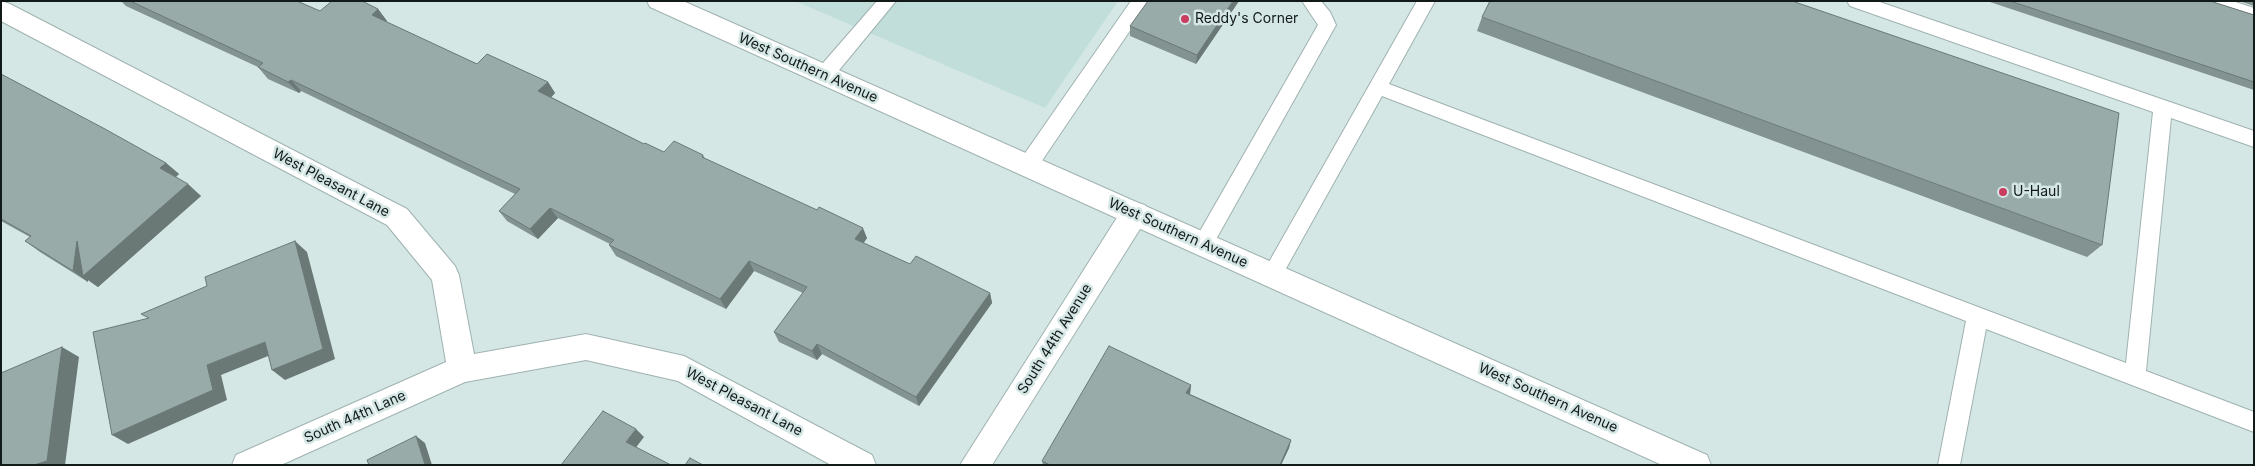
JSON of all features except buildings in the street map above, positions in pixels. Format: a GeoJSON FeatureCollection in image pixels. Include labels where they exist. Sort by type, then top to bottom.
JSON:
{"type":"FeatureCollection","features":[{"type":"Feature","properties":{"kind":"street","name":"West Southern Avenue"},"geometry":{"type":"LineString","coordinates":[[660,1],[1696,465]]}},
{"type":"Feature","properties":{"kind":"street","name":"West Pleasant Lane"},"geometry":{"type":"LineString","coordinates":[[1,10],[397,217],[445,275],[462,370],[586,347],[684,369],[861,465]]}},
{"type":"Feature","properties":{"kind":"street","name":"South 44th Avenue"},"geometry":{"type":"LineString","coordinates":[[975,465],[1135,213]]}},
{"type":"Feature","properties":{"kind":"street","name":"South 44th Lane"},"geometry":{"type":"LineString","coordinates":[[247,465],[462,370]]}},
{"type":"Feature","properties":{"kind":"lane"},"geometry":{"type":"LineString","coordinates":[[824,74],[886,1]]}},
{"type":"Feature","properties":{"kind":"lane"},"geometry":{"type":"LineString","coordinates":[[1028,165],[1141,1]]}},
{"type":"Feature","properties":{"kind":"lane"},"geometry":{"type":"LineString","coordinates":[[1203,244],[1327,25],[1324,17],[1311,1]]}},
{"type":"Feature","properties":{"kind":"lane"},"geometry":{"type":"LineString","coordinates":[[1272,275],[1426,1]]}},
{"type":"Feature","properties":{"kind":"lane"},"geometry":{"type":"LineString","coordinates":[[1856,1],[2254,139]]}},
{"type":"Feature","properties":{"kind":"lane"},"geometry":{"type":"LineString","coordinates":[[2211,1],[2254,15]]}},
{"type":"Feature","properties":{"kind":"lane"},"geometry":{"type":"LineString","coordinates":[[1378,86],[2254,422]]}},
{"type":"Feature","properties":{"kind":"lane"},"geometry":{"type":"LineString","coordinates":[[2135,376],[2164,107]]}},
{"type":"Feature","properties":{"kind":"lane"},"geometry":{"type":"LineString","coordinates":[[1949,465],[1978,316]]}},
{"type":"Feature","properties":{"kind":"shaded area"},"geometry":{"type":"Polygon","coordinates":[[[795,1],[1118,1],[1045,108],[795,1]]]}},
{"type":"Feature","properties":{"kind":"place","name":"Reddy's Corner"},"geometry":{"type":"Point","coordinates":[1185,19]}},
{"type":"Feature","properties":{"kind":"place","name":"U-Haul"},"geometry":{"type":"Point","coordinates":[2003,192]}}]}
